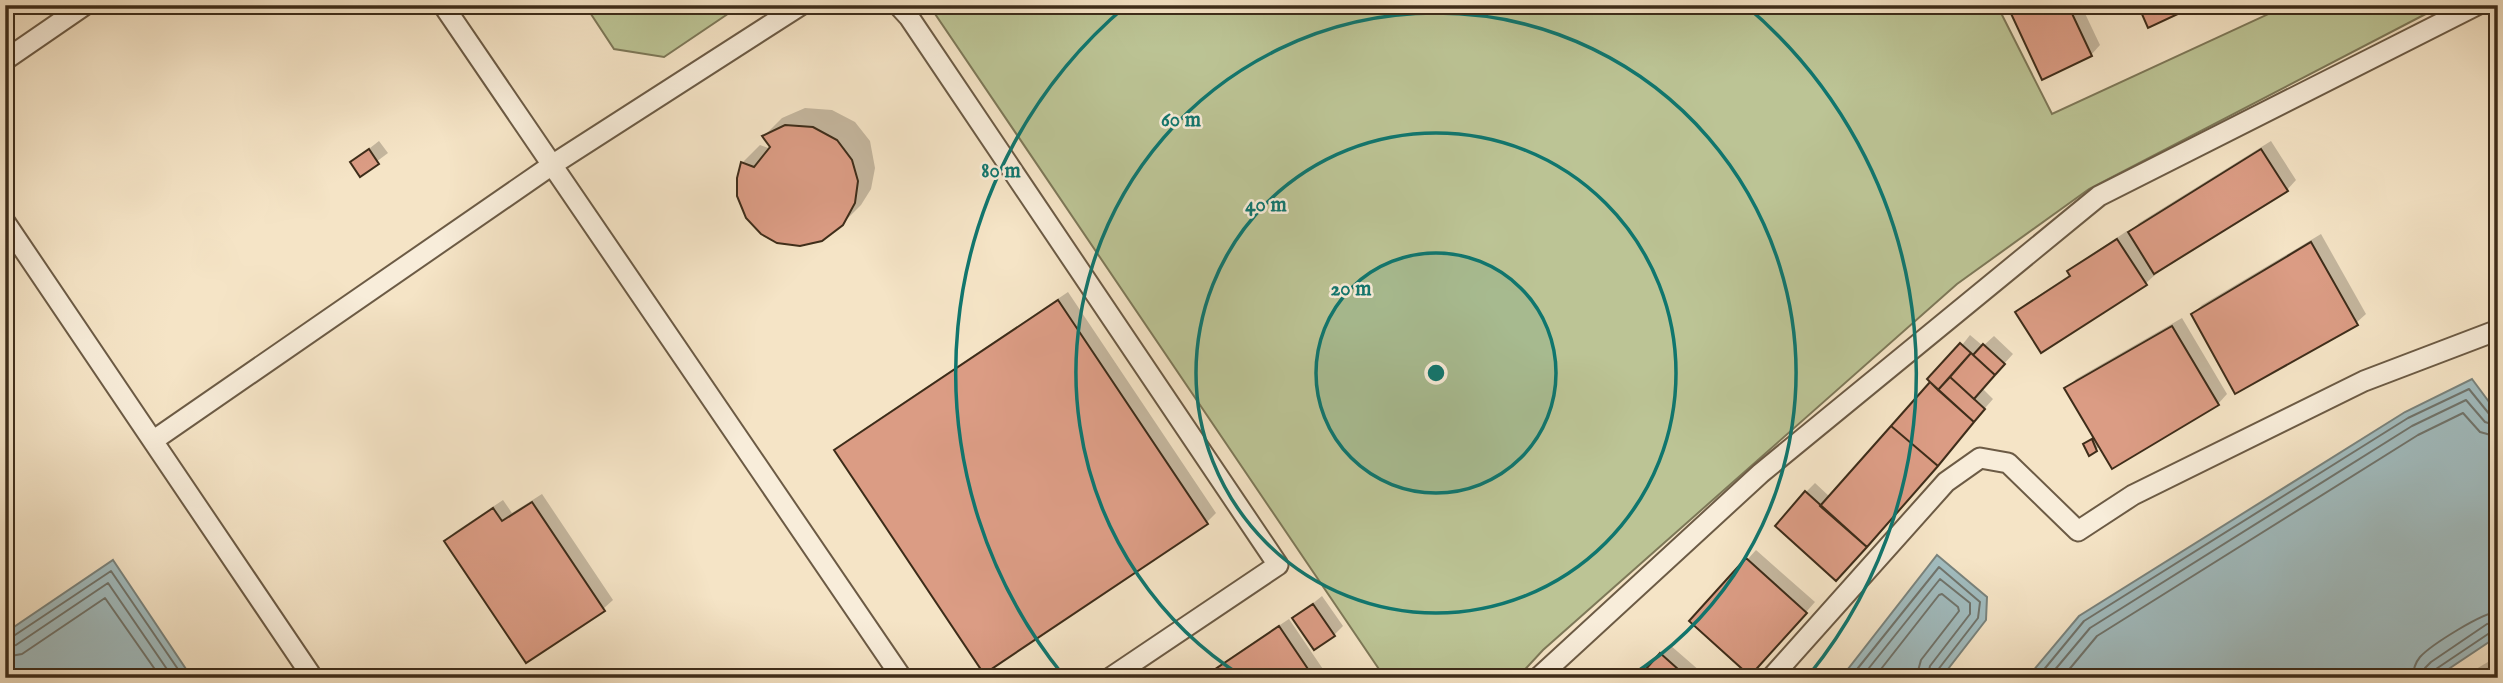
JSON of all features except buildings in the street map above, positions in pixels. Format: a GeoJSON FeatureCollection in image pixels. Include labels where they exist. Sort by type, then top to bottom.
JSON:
{"type":"FeatureCollection","features":[{"type":"Feature","properties":{"kind":"lane"},"geometry":{"type":"LineString","coordinates":[[5,60],[85,5]]}},
{"type":"Feature","properties":{"kind":"lane"},"geometry":{"type":"LineString","coordinates":[[443,5],[902,678]]}},
{"type":"Feature","properties":{"kind":"lane"},"geometry":{"type":"LineString","coordinates":[[154,440],[552,165],[801,5]]}},
{"type":"Feature","properties":{"kind":"lane"},"geometry":{"type":"LineString","coordinates":[[898,5],[909,17],[1278,565],[1110,678]]}},
{"type":"Feature","properties":{"kind":"lane"},"geometry":{"type":"LineString","coordinates":[[1538,678],[1761,473],[2099,196],[2477,5]]}},
{"type":"Feature","properties":{"kind":"lane"},"geometry":{"type":"LineString","coordinates":[[5,222],[313,678]]}},
{"type":"Feature","properties":{"kind":"lane"},"geometry":{"type":"LineString","coordinates":[[1771,678],[1946,482],[1980,458],[2008,463],[2078,531],[2133,495],[2364,381],[2498,330]]}},
{"type":"Feature","properties":{"kind":"green space"},"geometry":{"type":"Polygon","coordinates":[[[585,5],[741,5],[664,57],[614,49],[585,5]]]}},
{"type":"Feature","properties":{"kind":"green space"},"geometry":{"type":"Polygon","coordinates":[[[929,5],[1997,5],[2052,114],[2288,5],[2443,5],[2089,189],[1957,284],[1543,650],[1517,678],[1385,678],[929,5]]]}},
{"type":"Feature","properties":{"kind":"water"},"geometry":{"type":"Polygon","coordinates":[[[2472,379],[2498,414],[2498,636],[2435,678],[2027,678],[2079,616],[2405,412],[2472,379]]]}},
{"type":"Feature","properties":{"kind":"water"},"geometry":{"type":"Polygon","coordinates":[[[1937,555],[1987,597],[1986,620],[1941,678],[1841,678],[1937,555]]]}},
{"type":"Feature","properties":{"kind":"water"},"geometry":{"type":"Polygon","coordinates":[[[113,560],[192,678],[5,678],[5,633],[113,560]]]}}]}
